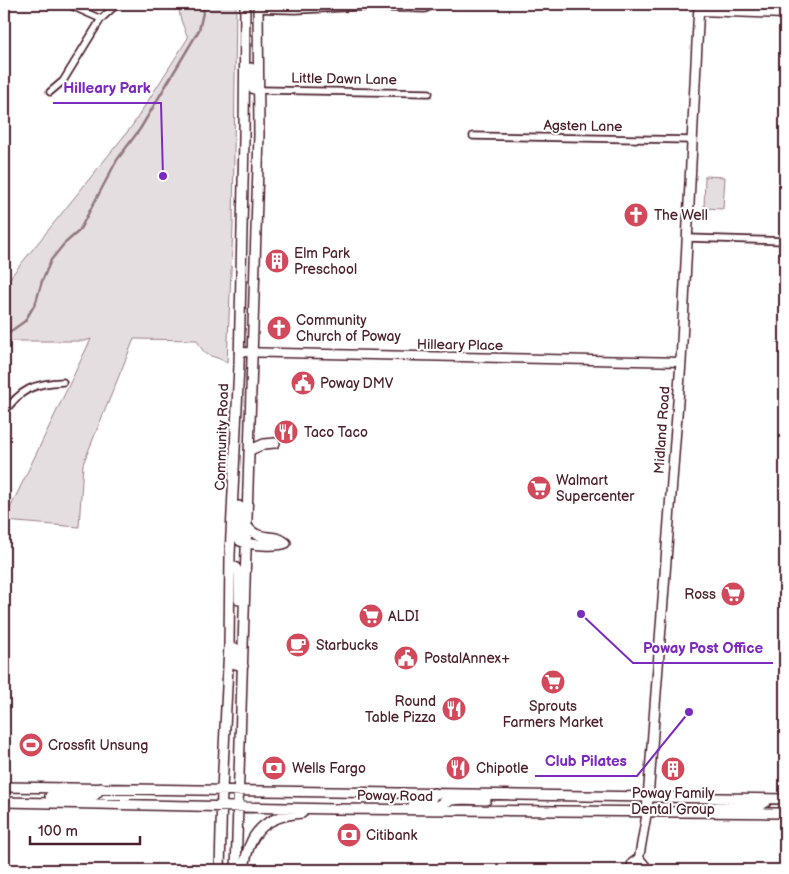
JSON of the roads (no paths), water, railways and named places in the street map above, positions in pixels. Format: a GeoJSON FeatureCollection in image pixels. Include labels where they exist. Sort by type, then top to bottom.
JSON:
{"type":"FeatureCollection","features":[{"type":"Feature","properties":{"kind":"main road","name":"Community Road"},"geometry":{"type":"LineString","coordinates":[[220,870],[239,352],[245,4]]}},
{"type":"Feature","properties":{"kind":"main road","name":"Community Road"},"geometry":{"type":"LineString","coordinates":[[236,870],[237,790],[243,666],[259,135],[260,90],[256,6]]}},
{"type":"Feature","properties":{"kind":"main road","name":"Midland Road"},"geometry":{"type":"LineString","coordinates":[[647,812],[680,362],[699,7]]}},
{"type":"Feature","properties":{"kind":"main road"},"geometry":{"type":"LineString","coordinates":[[245,34],[251,50],[251,84],[254,89],[260,90]]}},
{"type":"Feature","properties":{"kind":"main road"},"geometry":{"type":"LineString","coordinates":[[245,90],[250,103],[251,134],[259,135]]}},
{"type":"Feature","properties":{"kind":"main road"},"geometry":{"type":"LineString","coordinates":[[250,450],[264,444],[275,443]]}},
{"type":"Feature","properties":{"kind":"main road"},"geometry":{"type":"LineString","coordinates":[[235,449],[240,482],[239,538],[247,544],[283,545],[286,543],[278,538],[256,535],[247,526]]}},
{"type":"Feature","properties":{"kind":"main road"},"geometry":{"type":"LineString","coordinates":[[230,567],[235,567],[239,570],[239,603],[244,622]]}},
{"type":"Feature","properties":{"kind":"main road"},"geometry":{"type":"LineString","coordinates":[[230,613],[234,631],[235,662],[238,666],[243,666]]}},
{"type":"Feature","properties":{"kind":"main road","name":"Poway Road"},"geometry":{"type":"LineString","coordinates":[[4,787],[785,799]]}},
{"type":"Feature","properties":{"kind":"main road"},"geometry":{"type":"LineString","coordinates":[[4,791],[14,787]]}},
{"type":"Feature","properties":{"kind":"main road"},"geometry":{"type":"LineString","coordinates":[[25,802],[49,796],[91,796],[95,795],[101,788]]}},
{"type":"Feature","properties":{"kind":"main road"},"geometry":{"type":"LineString","coordinates":[[354,809],[384,804],[425,804],[431,800],[434,793]]}},
{"type":"Feature","properties":{"kind":"main road"},"geometry":{"type":"LineString","coordinates":[[432,810],[446,800],[489,800],[508,794]]}},
{"type":"Feature","properties":{"kind":"main road"},"geometry":{"type":"LineString","coordinates":[[701,812],[721,806],[761,806],[767,799]]}},
{"type":"Feature","properties":{"kind":"main road","name":"Poway Road"},"geometry":{"type":"LineString","coordinates":[[4,802],[334,809],[785,813]]}},
{"type":"Feature","properties":{"kind":"main road"},"geometry":{"type":"LineString","coordinates":[[762,813],[762,810],[770,805],[785,805]]}},
{"type":"Feature","properties":{"kind":"main road"},"geometry":{"type":"LineString","coordinates":[[244,870],[246,855],[253,837],[270,820],[291,814],[334,809]]}},
{"type":"Feature","properties":{"kind":"street"},"geometry":{"type":"LineString","coordinates":[[67,4],[101,19]]}},
{"type":"Feature","properties":{"kind":"street"},"geometry":{"type":"LineString","coordinates":[[50,92],[63,81],[101,19],[117,4]]}},
{"type":"Feature","properties":{"kind":"street"},"geometry":{"type":"LineString","coordinates":[[256,6],[347,6],[425,9],[433,5]]}},
{"type":"Feature","properties":{"kind":"street"},"geometry":{"type":"LineString","coordinates":[[699,7],[785,14]]}},
{"type":"Feature","properties":{"kind":"street","name":"Little Dawn Lane"},"geometry":{"type":"LineString","coordinates":[[260,90],[429,93]]}},
{"type":"Feature","properties":{"kind":"street","name":"Agsten Lane"},"geometry":{"type":"LineString","coordinates":[[473,136],[692,140]]}},
{"type":"Feature","properties":{"kind":"street"},"geometry":{"type":"LineString","coordinates":[[688,238],[785,241]]}},
{"type":"Feature","properties":{"kind":"street","name":"Hilleary Place"},"geometry":{"type":"LineString","coordinates":[[239,352],[680,362]]}},
{"type":"Feature","properties":{"kind":"street"},"geometry":{"type":"LineString","coordinates":[[4,413],[13,400],[28,388],[47,382],[63,382]]}},
{"type":"Feature","properties":{"kind":"street","name":"Midland Road"},"geometry":{"type":"LineString","coordinates":[[632,870],[632,863],[639,858],[647,812]]}},
{"type":"Feature","properties":{"kind":"street"},"geometry":{"type":"LineString","coordinates":[[639,858],[645,865],[645,870]]}},
{"type":"Feature","properties":{"kind":"waterway"},"geometry":{"type":"LineString","coordinates":[[4,336],[25,321],[36,302],[51,260],[64,244],[79,231],[117,160],[140,129],[199,30],[205,4]]}},
{"type":"Feature","properties":{"kind":"place","name":"Hilleary Park"},"geometry":{"type":"Point","coordinates":[163,176]}},
{"type":"Feature","properties":{"kind":"place","name":"The Well"},"geometry":{"type":"Point","coordinates":[636,215]}},
{"type":"Feature","properties":{"kind":"place","name":"Elm Park Preschool"},"geometry":{"type":"Point","coordinates":[277,261]}},
{"type":"Feature","properties":{"kind":"place","name":"Community Church of Poway"},"geometry":{"type":"Point","coordinates":[279,328]}},
{"type":"Feature","properties":{"kind":"place","name":"Poway DMV"},"geometry":{"type":"Point","coordinates":[303,383]}},
{"type":"Feature","properties":{"kind":"place","name":"Taco Taco"},"geometry":{"type":"Point","coordinates":[286,432]}},
{"type":"Feature","properties":{"kind":"place","name":"Walmart Supercenter"},"geometry":{"type":"Point","coordinates":[539,488]}},
{"type":"Feature","properties":{"kind":"place","name":"Ross"},"geometry":{"type":"Point","coordinates":[733,594]}},
{"type":"Feature","properties":{"kind":"place","name":"Poway Post Office"},"geometry":{"type":"Point","coordinates":[581,614]}},
{"type":"Feature","properties":{"kind":"place","name":"ALDI"},"geometry":{"type":"Point","coordinates":[371,616]}},
{"type":"Feature","properties":{"kind":"place","name":"Starbucks"},"geometry":{"type":"Point","coordinates":[298,645]}},
{"type":"Feature","properties":{"kind":"place","name":"PostalAnnex+"},"geometry":{"type":"Point","coordinates":[406,658]}},
{"type":"Feature","properties":{"kind":"place","name":"Sprouts Farmers Market"},"geometry":{"type":"Point","coordinates":[553,682]}},
{"type":"Feature","properties":{"kind":"place","name":"Round Table Pizza"},"geometry":{"type":"Point","coordinates":[454,709]}},
{"type":"Feature","properties":{"kind":"place","name":"Club Pilates"},"geometry":{"type":"Point","coordinates":[689,712]}},
{"type":"Feature","properties":{"kind":"place","name":"Crossfit Unsung"},"geometry":{"type":"Point","coordinates":[31,745]}},
{"type":"Feature","properties":{"kind":"place","name":"Wells Fargo"},"geometry":{"type":"Point","coordinates":[274,768]}},
{"type":"Feature","properties":{"kind":"place","name":"Chipotle"},"geometry":{"type":"Point","coordinates":[458,768]}},
{"type":"Feature","properties":{"kind":"place","name":"Poway Family Dental Group"},"geometry":{"type":"Point","coordinates":[673,769]}},
{"type":"Feature","properties":{"kind":"place","name":"Citibank"},"geometry":{"type":"Point","coordinates":[349,835]}}]}
